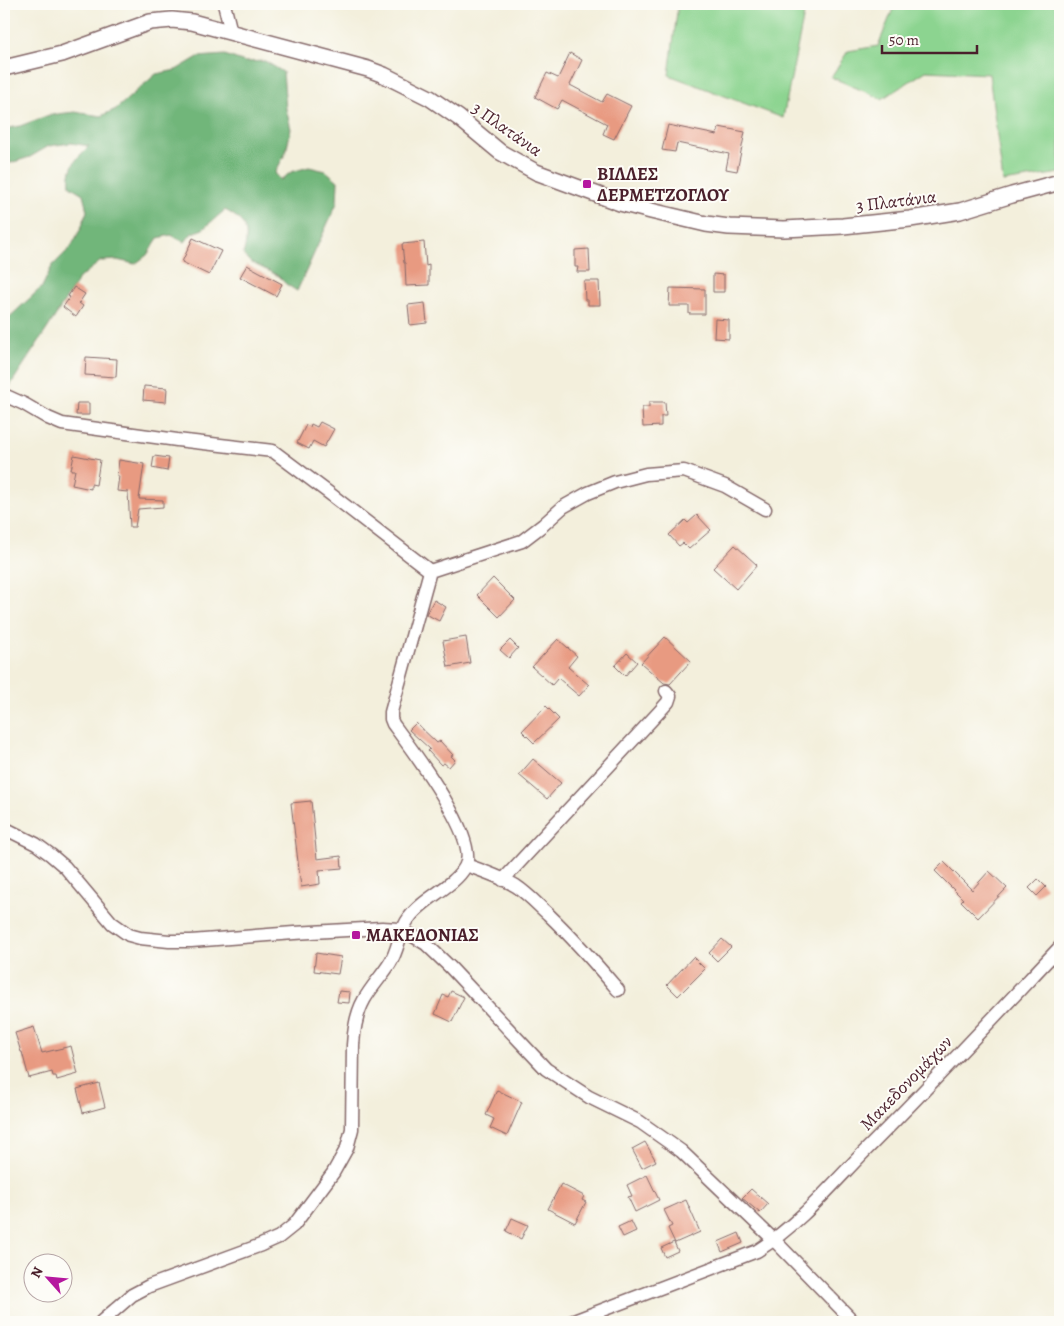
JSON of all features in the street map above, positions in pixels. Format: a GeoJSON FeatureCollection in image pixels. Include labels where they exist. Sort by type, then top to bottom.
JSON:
{"type":"FeatureCollection","features":[{"type":"Feature","properties":{"kind":"street"},"geometry":{"type":"LineString","coordinates":[[224,4],[231,32]]}},
{"type":"Feature","properties":{"kind":"street","name":"3 Πλατάνια"},"geometry":{"type":"LineString","coordinates":[[4,68],[70,52],[150,22],[160,20],[192,22],[368,69],[384,75],[430,98],[459,118],[500,152],[536,172],[620,203],[706,224],[738,228],[784,229],[903,220],[967,210],[1060,182]]}},
{"type":"Feature","properties":{"kind":"street"},"geometry":{"type":"LineString","coordinates":[[4,395],[62,424],[273,451],[430,571]]}},
{"type":"Feature","properties":{"kind":"street"},"geometry":{"type":"LineString","coordinates":[[430,571],[522,541],[563,507],[588,493],[614,482],[646,474],[684,471],[726,486],[765,509]]}},
{"type":"Feature","properties":{"kind":"street"},"geometry":{"type":"LineString","coordinates":[[101,1322],[144,1288],[272,1240],[287,1231],[333,1173],[350,1139],[353,1044],[356,1021],[364,1000],[395,955],[402,930],[411,915],[462,872],[466,866],[468,853],[443,795],[391,719],[391,712],[430,571]]}},
{"type":"Feature","properties":{"kind":"street"},"geometry":{"type":"LineString","coordinates":[[502,880],[668,702],[670,696],[666,691]]}},
{"type":"Feature","properties":{"kind":"street"},"geometry":{"type":"LineString","coordinates":[[4,828],[36,844],[51,855],[64,867],[112,923],[129,935],[140,938],[191,942],[391,928],[402,930],[421,940],[438,954],[546,1069],[589,1097],[640,1122],[682,1151],[774,1240],[854,1322]]}},
{"type":"Feature","properties":{"kind":"street"},"geometry":{"type":"LineString","coordinates":[[466,866],[516,886],[553,919],[618,990]]}},
{"type":"Feature","properties":{"kind":"street","name":"Μακεδονομάχων"},"geometry":{"type":"LineString","coordinates":[[571,1322],[757,1250],[774,1240],[793,1224],[888,1128],[1060,947]]}},
{"type":"Feature","properties":{"kind":"green space"},"geometry":{"type":"Polygon","coordinates":[[[678,4],[806,4],[783,118],[669,75],[678,4]]]}},
{"type":"Feature","properties":{"kind":"green space"},"geometry":{"type":"Polygon","coordinates":[[[895,4],[1060,4],[1060,173],[1003,182],[989,74],[926,71],[882,99],[831,77],[848,51],[878,46],[895,4]]]}},
{"type":"Feature","properties":{"kind":"green space"},"geometry":{"type":"Polygon","coordinates":[[[225,55],[245,62],[265,61],[283,72],[286,109],[291,129],[286,152],[275,173],[281,180],[291,172],[309,167],[326,171],[338,181],[337,203],[297,291],[277,275],[250,262],[243,254],[246,239],[245,228],[238,218],[225,210],[203,229],[192,233],[185,242],[171,235],[158,238],[147,255],[135,264],[117,260],[101,261],[79,278],[9,387],[4,386],[4,322],[42,287],[52,266],[71,247],[81,228],[87,211],[83,194],[70,186],[70,173],[74,163],[89,146],[71,143],[49,146],[30,157],[4,165],[4,129],[20,126],[49,115],[75,112],[101,116],[116,109],[156,74],[176,70],[198,57],[225,55]]]}},
{"type":"Feature","properties":{"kind":"building"},"geometry":{"type":"Polygon","coordinates":[[[570,53],[582,60],[570,85],[602,102],[607,94],[631,106],[614,139],[603,134],[607,124],[562,100],[557,109],[535,97],[547,73],[558,78],[570,53]]]}},
{"type":"Feature","properties":{"kind":"building"},"geometry":{"type":"Polygon","coordinates":[[[668,125],[717,135],[719,127],[745,132],[737,171],[726,169],[729,154],[677,143],[675,152],[662,150],[668,125]]]}},
{"type":"Feature","properties":{"kind":"building"},"geometry":{"type":"Polygon","coordinates":[[[193,238],[221,251],[209,275],[182,262],[193,238]]]}},
{"type":"Feature","properties":{"kind":"building"},"geometry":{"type":"Polygon","coordinates":[[[424,242],[426,266],[429,265],[429,285],[406,286],[402,244],[424,242]]]}},
{"type":"Feature","properties":{"kind":"building"},"geometry":{"type":"Polygon","coordinates":[[[589,249],[590,272],[577,272],[578,267],[575,267],[575,250],[589,249]]]}},
{"type":"Feature","properties":{"kind":"building"},"geometry":{"type":"Polygon","coordinates":[[[247,265],[282,284],[276,296],[240,277],[247,265]]]}},
{"type":"Feature","properties":{"kind":"building"},"geometry":{"type":"Polygon","coordinates":[[[713,274],[724,275],[724,292],[713,292],[713,274]]]}},
{"type":"Feature","properties":{"kind":"building"},"geometry":{"type":"Polygon","coordinates":[[[584,281],[599,281],[600,305],[588,305],[588,300],[585,300],[584,281]]]}},
{"type":"Feature","properties":{"kind":"building"},"geometry":{"type":"Polygon","coordinates":[[[74,287],[85,294],[79,303],[83,306],[76,317],[63,307],[74,287]]]}},
{"type":"Feature","properties":{"kind":"building"},"geometry":{"type":"Polygon","coordinates":[[[670,288],[705,289],[705,314],[689,314],[689,306],[669,306],[670,288]]]}},
{"type":"Feature","properties":{"kind":"building"},"geometry":{"type":"Polygon","coordinates":[[[425,303],[427,323],[410,325],[408,305],[425,303]]]}},
{"type":"Feature","properties":{"kind":"building"},"geometry":{"type":"Polygon","coordinates":[[[715,319],[729,320],[729,339],[714,338],[715,319]]]}},
{"type":"Feature","properties":{"kind":"building"},"geometry":{"type":"Polygon","coordinates":[[[86,357],[117,359],[116,377],[85,375],[86,357]]]}},
{"type":"Feature","properties":{"kind":"building"},"geometry":{"type":"Polygon","coordinates":[[[144,386],[167,388],[166,402],[143,400],[144,386]]]}},
{"type":"Feature","properties":{"kind":"building"},"geometry":{"type":"Polygon","coordinates":[[[649,402],[665,402],[666,416],[661,416],[661,426],[643,427],[642,407],[649,407],[649,402]]]}},
{"type":"Feature","properties":{"kind":"building"},"geometry":{"type":"Polygon","coordinates":[[[77,403],[89,403],[89,415],[76,415],[77,403]]]}},
{"type":"Feature","properties":{"kind":"building"},"geometry":{"type":"Polygon","coordinates":[[[320,422],[334,429],[324,447],[313,441],[309,449],[297,443],[306,425],[310,427],[311,424],[317,427],[320,422]]]}},
{"type":"Feature","properties":{"kind":"building"},"geometry":{"type":"Polygon","coordinates":[[[74,455],[100,460],[96,485],[91,484],[91,489],[72,485],[75,470],[71,470],[74,455]]]}},
{"type":"Feature","properties":{"kind":"building"},"geometry":{"type":"Polygon","coordinates":[[[154,456],[169,458],[167,471],[152,468],[154,456]]]}},
{"type":"Feature","properties":{"kind":"building"},"geometry":{"type":"Polygon","coordinates":[[[119,460],[144,464],[139,499],[163,500],[163,507],[138,509],[135,527],[130,527],[128,492],[117,491],[119,460]]]}},
{"type":"Feature","properties":{"kind":"building"},"geometry":{"type":"Polygon","coordinates":[[[697,515],[711,530],[689,549],[683,543],[679,546],[669,535],[685,520],[688,523],[697,515]]]}},
{"type":"Feature","properties":{"kind":"building"},"geometry":{"type":"Polygon","coordinates":[[[735,545],[757,565],[736,589],[713,568],[735,545]]]}},
{"type":"Feature","properties":{"kind":"building"},"geometry":{"type":"Polygon","coordinates":[[[493,578],[515,600],[499,617],[477,595],[493,578]]]}},
{"type":"Feature","properties":{"kind":"building"},"geometry":{"type":"Polygon","coordinates":[[[434,600],[446,607],[439,621],[426,614],[434,600]]]}},
{"type":"Feature","properties":{"kind":"building"},"geometry":{"type":"Polygon","coordinates":[[[466,637],[470,663],[448,667],[443,641],[466,637]]]}},
{"type":"Feature","properties":{"kind":"building"},"geometry":{"type":"Polygon","coordinates":[[[665,637],[691,661],[670,684],[664,683],[641,663],[665,637]]]}},
{"type":"Feature","properties":{"kind":"building"},"geometry":{"type":"Polygon","coordinates":[[[558,639],[577,656],[568,667],[589,685],[579,696],[558,678],[552,685],[532,667],[558,639]]]}},
{"type":"Feature","properties":{"kind":"building"},"geometry":{"type":"Polygon","coordinates":[[[510,640],[518,648],[509,658],[500,650],[510,640]]]}},
{"type":"Feature","properties":{"kind":"building"},"geometry":{"type":"Polygon","coordinates":[[[627,653],[637,662],[625,676],[615,666],[627,653]]]}},
{"type":"Feature","properties":{"kind":"building"},"geometry":{"type":"Polygon","coordinates":[[[546,706],[559,719],[534,743],[522,731],[546,706]]]}},
{"type":"Feature","properties":{"kind":"building"},"geometry":{"type":"Polygon","coordinates":[[[416,723],[437,743],[440,741],[453,755],[451,756],[455,760],[449,767],[444,763],[441,765],[428,751],[430,749],[409,730],[416,723]]]}},
{"type":"Feature","properties":{"kind":"building"},"geometry":{"type":"Polygon","coordinates":[[[533,759],[561,783],[547,799],[519,775],[533,759]]]}},
{"type":"Feature","properties":{"kind":"building"},"geometry":{"type":"Polygon","coordinates":[[[311,801],[317,859],[341,856],[342,868],[319,870],[320,884],[301,887],[291,803],[311,801]]]}},
{"type":"Feature","properties":{"kind":"building"},"geometry":{"type":"Polygon","coordinates":[[[944,862],[972,890],[989,871],[1007,888],[978,918],[961,901],[963,899],[935,871],[944,862]]]}},
{"type":"Feature","properties":{"kind":"building"},"geometry":{"type":"Polygon","coordinates":[[[1038,879],[1046,887],[1037,896],[1029,888],[1038,879]]]}},
{"type":"Feature","properties":{"kind":"building"},"geometry":{"type":"Polygon","coordinates":[[[722,939],[731,947],[717,961],[709,953],[722,939]]]}},
{"type":"Feature","properties":{"kind":"building"},"geometry":{"type":"Polygon","coordinates":[[[316,953],[341,957],[338,974],[314,971],[316,953]]]}},
{"type":"Feature","properties":{"kind":"building"},"geometry":{"type":"Polygon","coordinates":[[[693,957],[705,969],[678,996],[667,985],[693,957]]]}},
{"type":"Feature","properties":{"kind":"building"},"geometry":{"type":"Polygon","coordinates":[[[339,991],[350,992],[349,1003],[337,1002],[339,991]]]}},
{"type":"Feature","properties":{"kind":"building"},"geometry":{"type":"Polygon","coordinates":[[[451,991],[464,997],[452,1022],[435,1014],[443,995],[448,997],[451,991]]]}},
{"type":"Feature","properties":{"kind":"building"},"geometry":{"type":"Polygon","coordinates":[[[34,1027],[42,1053],[71,1046],[78,1074],[57,1080],[52,1072],[29,1078],[15,1033],[34,1027]]]}},
{"type":"Feature","properties":{"kind":"building"},"geometry":{"type":"Polygon","coordinates":[[[99,1083],[105,1107],[83,1113],[77,1089],[99,1083]]]}},
{"type":"Feature","properties":{"kind":"building"},"geometry":{"type":"Polygon","coordinates":[[[497,1090],[522,1102],[507,1136],[490,1128],[494,1119],[486,1115],[497,1090]]]}},
{"type":"Feature","properties":{"kind":"building"},"geometry":{"type":"Polygon","coordinates":[[[645,1142],[656,1161],[642,1168],[632,1149],[645,1142]]]}},
{"type":"Feature","properties":{"kind":"building"},"geometry":{"type":"Polygon","coordinates":[[[647,1175],[659,1200],[635,1212],[628,1197],[632,1196],[627,1185],[647,1175]]]}},
{"type":"Feature","properties":{"kind":"building"},"geometry":{"type":"Polygon","coordinates":[[[561,1184],[584,1196],[582,1200],[586,1202],[575,1223],[548,1209],[561,1184]]]}},
{"type":"Feature","properties":{"kind":"building"},"geometry":{"type":"Polygon","coordinates":[[[751,1189],[768,1204],[760,1213],[742,1198],[751,1189]]]}},
{"type":"Feature","properties":{"kind":"building"},"geometry":{"type":"Polygon","coordinates":[[[686,1200],[700,1232],[675,1243],[668,1228],[672,1226],[664,1210],[686,1200]]]}},
{"type":"Feature","properties":{"kind":"building"},"geometry":{"type":"Polygon","coordinates":[[[512,1218],[528,1225],[521,1239],[506,1231],[512,1218]]]}},
{"type":"Feature","properties":{"kind":"building"},"geometry":{"type":"Polygon","coordinates":[[[631,1221],[636,1231],[623,1237],[618,1227],[631,1221]]]}},
{"type":"Feature","properties":{"kind":"building"},"geometry":{"type":"Polygon","coordinates":[[[739,1233],[743,1243],[722,1252],[718,1242],[739,1233]]]}},
{"type":"Feature","properties":{"kind":"building"},"geometry":{"type":"Polygon","coordinates":[[[674,1242],[678,1251],[665,1257],[661,1248],[674,1242]]]}},
{"type":"Feature","properties":{"kind":"place","name":"ΒΙΛΛΕΣ ΔΕΡΜΕΤΖΟΓΛΟΥ"},"geometry":{"type":"Point","coordinates":[587,184]}},
{"type":"Feature","properties":{"kind":"place","name":"ΜΑΚΕΔΟΝΙΑΣ"},"geometry":{"type":"Point","coordinates":[356,935]}}]}
